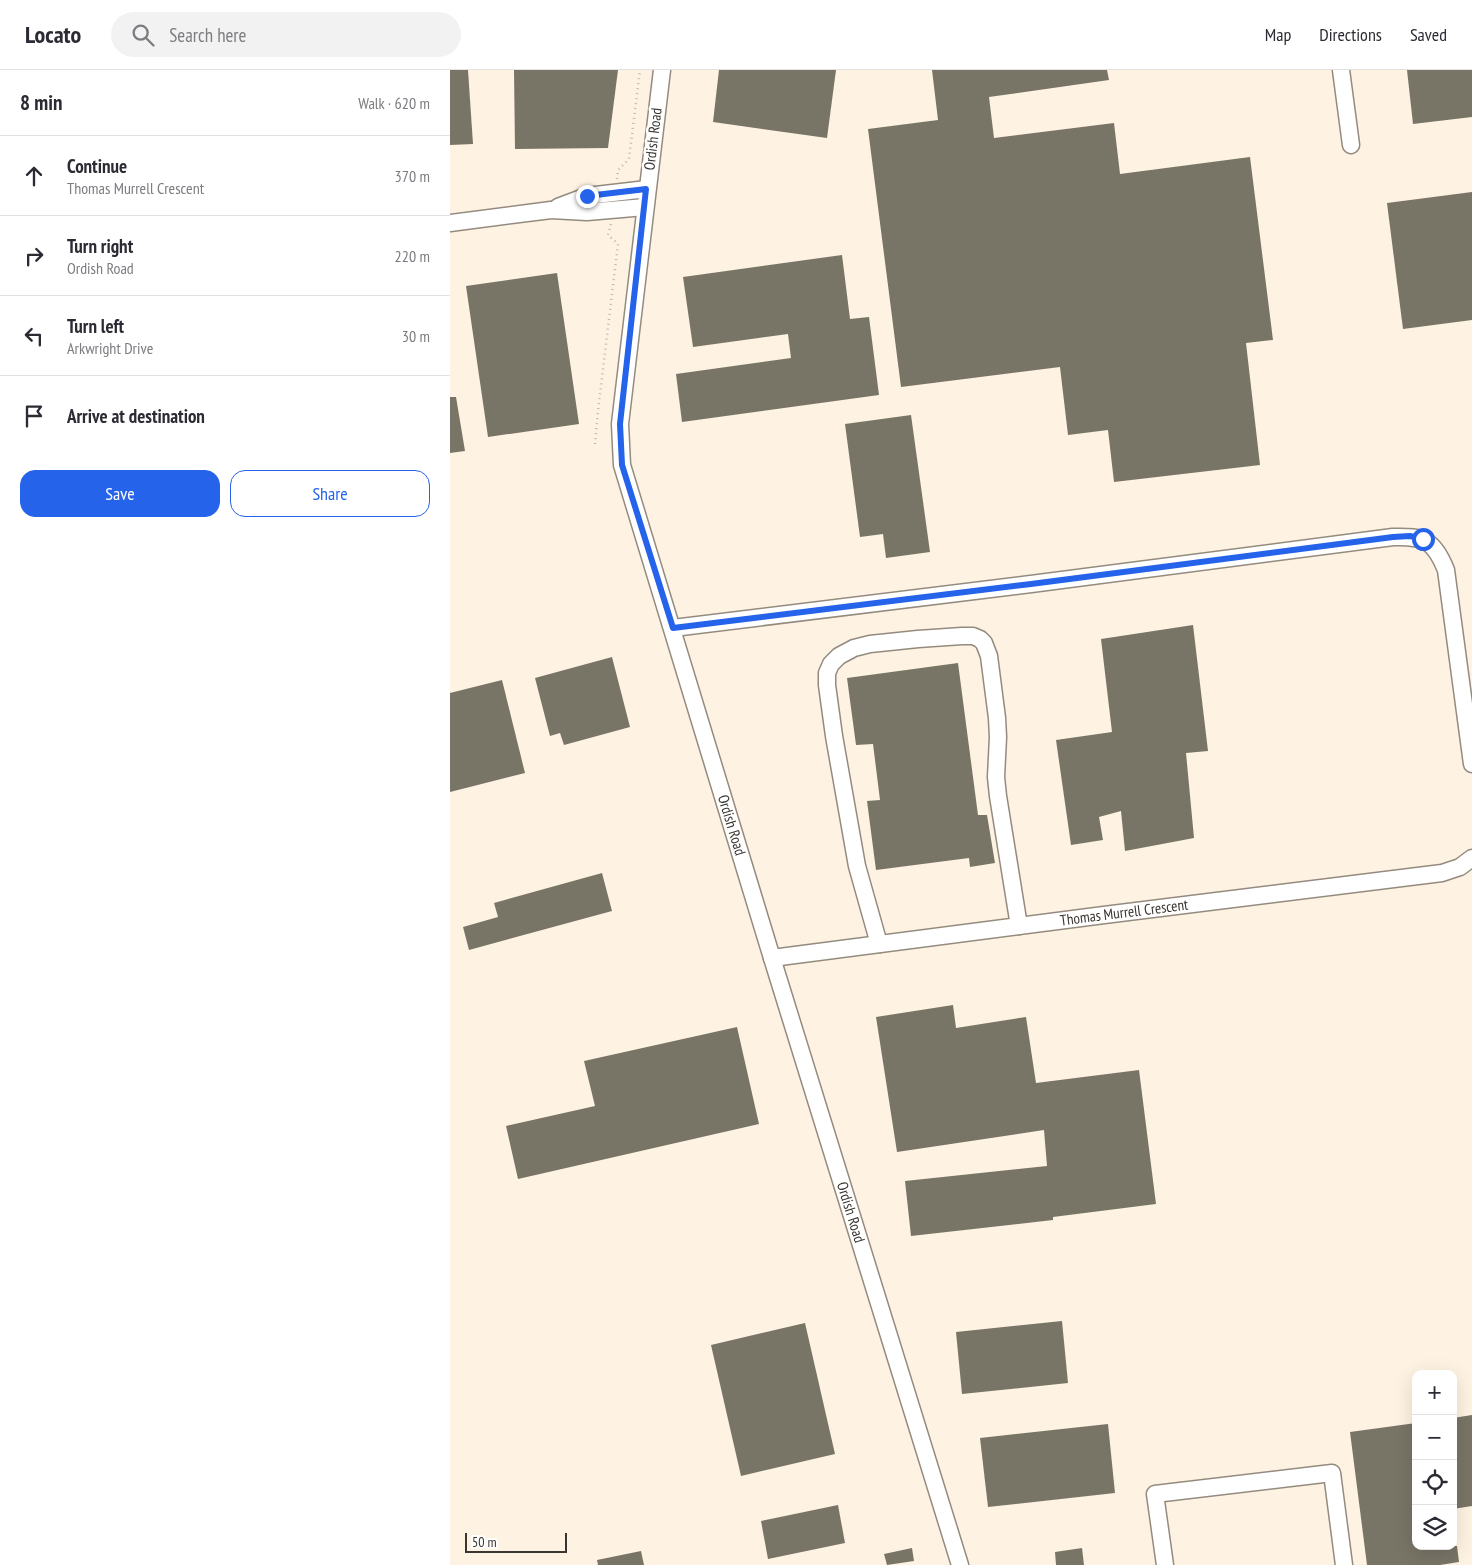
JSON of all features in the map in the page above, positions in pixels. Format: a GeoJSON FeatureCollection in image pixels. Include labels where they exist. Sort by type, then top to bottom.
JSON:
{"type":"FeatureCollection","features":[{"type":"Feature","properties":{"kind":"street","name":"Ordish Road"},"geometry":{"type":"LineString","coordinates":[[662,70],[646,189],[620,424],[622,465],[673,628],[955,1564]]}},
{"type":"Feature","properties":{"kind":"street"},"geometry":{"type":"LineString","coordinates":[[1341,70],[1351,146]]}},
{"type":"Feature","properties":{"kind":"street"},"geometry":{"type":"LineString","coordinates":[[551,210],[587,196],[646,189]]}},
{"type":"Feature","properties":{"kind":"street"},"geometry":{"type":"LineString","coordinates":[[450,223],[551,210],[587,212],[644,207]]}},
{"type":"Feature","properties":{"kind":"street"},"geometry":{"type":"LineString","coordinates":[[673,628],[1410,536],[1423,539],[1433,546],[1440,555],[1446,570],[1472,764]]}},
{"type":"Feature","properties":{"kind":"street"},"geometry":{"type":"LineString","coordinates":[[879,944],[857,866],[827,686],[827,673],[831,664],[839,656],[854,648],[870,644],[918,638],[962,636],[973,636],[984,643],[989,656],[998,727],[996,777],[998,796],[1019,926]]}},
{"type":"Feature","properties":{"kind":"street","name":"Thomas Murrell Crescent"},"geometry":{"type":"LineString","coordinates":[[772,958],[1442,873],[1460,866],[1472,858]]}},
{"type":"Feature","properties":{"kind":"street"},"geometry":{"type":"LineString","coordinates":[[1165,1565],[1155,1494],[1332,1472],[1344,1565]]}},
{"type":"Feature","properties":{"kind":"path"},"geometry":{"type":"LineString","coordinates":[[617,182],[618,170],[629,159],[640,70]]}},
{"type":"Feature","properties":{"kind":"path"},"geometry":{"type":"LineString","coordinates":[[595,444],[618,244],[608,235],[611,223]]}},
{"type":"Feature","properties":{"kind":"shaded area"},"geometry":{"type":"Polygon","coordinates":[[[450,70],[1472,70],[1472,1565],[450,1565],[450,70]]]}},
{"type":"Feature","properties":{"kind":"building"},"geometry":{"type":"Polygon","coordinates":[[[450,70],[468,70],[473,144],[450,145],[450,70]]]}},
{"type":"Feature","properties":{"kind":"building"},"geometry":{"type":"Polygon","coordinates":[[[514,70],[618,70],[608,148],[515,149],[514,70]]]}},
{"type":"Feature","properties":{"kind":"building"},"geometry":{"type":"Polygon","coordinates":[[[719,70],[836,70],[827,138],[713,122],[719,70]]]}},
{"type":"Feature","properties":{"kind":"building"},"geometry":{"type":"Polygon","coordinates":[[[932,70],[1107,70],[1109,80],[989,97],[994,138],[1114,123],[1120,174],[1250,157],[1273,340],[1246,343],[1260,465],[1114,482],[1108,430],[1068,435],[1060,367],[901,387],[868,129],[938,120],[932,70]]]}},
{"type":"Feature","properties":{"kind":"building"},"geometry":{"type":"Polygon","coordinates":[[[1407,70],[1472,70],[1472,117],[1413,124],[1407,70]]]}},
{"type":"Feature","properties":{"kind":"building"},"geometry":{"type":"Polygon","coordinates":[[[1472,192],[1472,320],[1403,329],[1387,203],[1472,192]]]}},
{"type":"Feature","properties":{"kind":"building"},"geometry":{"type":"Polygon","coordinates":[[[842,255],[850,319],[869,317],[879,395],[682,422],[676,374],[791,358],[788,334],[693,347],[683,277],[842,255]]]}},
{"type":"Feature","properties":{"kind":"building"},"geometry":{"type":"Polygon","coordinates":[[[557,273],[579,424],[488,437],[466,286],[557,273]]]}},
{"type":"Feature","properties":{"kind":"building"},"geometry":{"type":"Polygon","coordinates":[[[450,397],[456,397],[465,451],[450,453],[450,397]]]}},
{"type":"Feature","properties":{"kind":"building"},"geometry":{"type":"Polygon","coordinates":[[[911,415],[930,552],[886,558],[883,534],[860,537],[845,424],[911,415]]]}},
{"type":"Feature","properties":{"kind":"building"},"geometry":{"type":"Polygon","coordinates":[[[1193,625],[1208,751],[1186,753],[1194,838],[1125,851],[1121,811],[1099,817],[1103,840],[1071,845],[1056,740],[1112,732],[1101,639],[1193,625]]]}},
{"type":"Feature","properties":{"kind":"building"},"geometry":{"type":"Polygon","coordinates":[[[612,657],[630,727],[564,745],[560,733],[550,736],[535,678],[612,657]]]}},
{"type":"Feature","properties":{"kind":"building"},"geometry":{"type":"Polygon","coordinates":[[[958,663],[978,815],[987,815],[995,863],[970,867],[969,858],[876,870],[867,801],[880,800],[873,744],[856,745],[847,678],[958,663]]]}},
{"type":"Feature","properties":{"kind":"building"},"geometry":{"type":"Polygon","coordinates":[[[502,680],[525,773],[450,792],[450,693],[502,680]]]}},
{"type":"Feature","properties":{"kind":"building"},"geometry":{"type":"Polygon","coordinates":[[[602,873],[612,911],[469,950],[463,927],[498,917],[494,903],[602,873]]]}},
{"type":"Feature","properties":{"kind":"building"},"geometry":{"type":"Polygon","coordinates":[[[953,1005],[956,1028],[1026,1017],[1036,1083],[1139,1070],[1156,1204],[1053,1217],[1053,1220],[911,1236],[905,1181],[1047,1166],[1044,1130],[897,1152],[876,1017],[953,1005]]]}},
{"type":"Feature","properties":{"kind":"building"},"geometry":{"type":"Polygon","coordinates":[[[737,1027],[759,1124],[518,1179],[506,1126],[595,1106],[584,1061],[737,1027]]]}},
{"type":"Feature","properties":{"kind":"building"},"geometry":{"type":"Polygon","coordinates":[[[1062,1321],[1068,1383],[962,1394],[956,1332],[1062,1321]]]}},
{"type":"Feature","properties":{"kind":"building"},"geometry":{"type":"Polygon","coordinates":[[[805,1323],[835,1454],[741,1476],[711,1345],[805,1323]]]}},
{"type":"Feature","properties":{"kind":"building"},"geometry":{"type":"Polygon","coordinates":[[[1472,1415],[1472,1506],[1457,1508],[1457,1460],[1457,1417],[1472,1415]]]}},
{"type":"Feature","properties":{"kind":"building"},"geometry":{"type":"Polygon","coordinates":[[[1108,1424],[1115,1493],[988,1507],[980,1438],[1108,1424]]]}},
{"type":"Feature","properties":{"kind":"building"},"geometry":{"type":"Polygon","coordinates":[[[1412,1424],[1412,1550],[1457,1550],[1457,1546],[1459,1562],[1440,1565],[1367,1565],[1350,1432],[1412,1424]]]}},
{"type":"Feature","properties":{"kind":"building"},"geometry":{"type":"Polygon","coordinates":[[[838,1505],[845,1543],[768,1559],[761,1521],[838,1505]]]}},
{"type":"Feature","properties":{"kind":"building"},"geometry":{"type":"Polygon","coordinates":[[[912,1548],[914,1561],[887,1565],[884,1554],[912,1548]]]}},
{"type":"Feature","properties":{"kind":"building"},"geometry":{"type":"Polygon","coordinates":[[[1082,1548],[1084,1565],[1056,1565],[1055,1552],[1082,1548]]]}},
{"type":"Feature","properties":{"kind":"building"},"geometry":{"type":"Polygon","coordinates":[[[641,1551],[644,1565],[598,1565],[597,1560],[641,1551]]]}},
{"type":"Feature","properties":{"kind":"route"},"geometry":{"type":"LineString","coordinates":[[587,196],[646,189],[620,424],[622,465],[673,628],[1393,537],[1410,536],[1423,539]]}}]}
